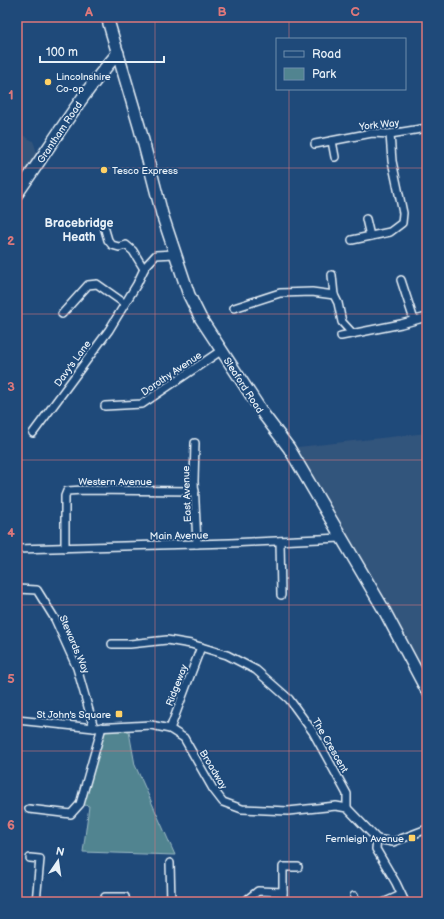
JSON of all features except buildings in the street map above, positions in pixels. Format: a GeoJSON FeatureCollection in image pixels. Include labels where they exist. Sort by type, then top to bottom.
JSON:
{"type":"FeatureCollection","features":[{"type":"Feature","properties":{"kind":"main road","name":"Sleaford Road"},"geometry":{"type":"LineString","coordinates":[[107,17],[174,254],[189,294],[201,319],[264,415],[289,448],[384,610],[427,691]]}},
{"type":"Feature","properties":{"kind":"main road","name":"Grantham Road"},"geometry":{"type":"LineString","coordinates":[[17,194],[82,99],[104,69],[118,54]]}},
{"type":"Feature","properties":{"kind":"street","name":"York Way"},"geometry":{"type":"LineString","coordinates":[[315,144],[372,133],[390,134],[427,128]]}},
{"type":"Feature","properties":{"kind":"street"},"geometry":{"type":"LineString","coordinates":[[352,240],[390,232],[402,224],[403,214],[392,161],[390,134]]}},
{"type":"Feature","properties":{"kind":"street"},"geometry":{"type":"LineString","coordinates":[[332,140],[335,157]]}},
{"type":"Feature","properties":{"kind":"street"},"geometry":{"type":"LineString","coordinates":[[366,219],[370,236]]}},
{"type":"Feature","properties":{"kind":"street"},"geometry":{"type":"LineString","coordinates":[[103,223],[108,240],[112,246],[119,247],[126,245],[133,251],[144,269]]}},
{"type":"Feature","properties":{"kind":"street","name":"Davy's Lane"},"geometry":{"type":"LineString","coordinates":[[33,433],[109,330],[144,269],[156,256],[174,254]]}},
{"type":"Feature","properties":{"kind":"street"},"geometry":{"type":"LineString","coordinates":[[332,275],[334,295],[338,303],[342,322],[353,334]]}},
{"type":"Feature","properties":{"kind":"street"},"geometry":{"type":"LineString","coordinates":[[401,280],[414,320]]}},
{"type":"Feature","properties":{"kind":"street"},"geometry":{"type":"LineString","coordinates":[[62,314],[88,285],[97,284],[124,303]]}},
{"type":"Feature","properties":{"kind":"street"},"geometry":{"type":"LineString","coordinates":[[234,308],[280,293],[312,292],[334,295]]}},
{"type":"Feature","properties":{"kind":"street"},"geometry":{"type":"LineString","coordinates":[[341,336],[427,318]]}},
{"type":"Feature","properties":{"kind":"street","name":"Dorothy Avenue"},"geometry":{"type":"LineString","coordinates":[[105,406],[142,404],[222,350]]}},
{"type":"Feature","properties":{"kind":"street","name":"East Avenue"},"geometry":{"type":"LineString","coordinates":[[195,443],[197,544]]}},
{"type":"Feature","properties":{"kind":"street","name":"Western Avenue"},"geometry":{"type":"LineString","coordinates":[[65,548],[65,496],[67,491],[195,491]]}},
{"type":"Feature","properties":{"kind":"street","name":"Main Avenue"},"geometry":{"type":"LineString","coordinates":[[17,549],[341,538]]}},
{"type":"Feature","properties":{"kind":"street"},"geometry":{"type":"LineString","coordinates":[[280,541],[281,595]]}},
{"type":"Feature","properties":{"kind":"street","name":"Stewards Way"},"geometry":{"type":"LineString","coordinates":[[17,589],[37,590],[55,619],[77,668],[94,728]]}},
{"type":"Feature","properties":{"kind":"street","name":"The Crescent"},"geometry":{"type":"LineString","coordinates":[[112,644],[130,644],[168,640],[201,647],[227,655],[256,670],[289,700],[313,732],[347,794],[347,808]]}},
{"type":"Feature","properties":{"kind":"street","name":"Ridgeway"},"geometry":{"type":"LineString","coordinates":[[170,729],[201,647]]}},
{"type":"Feature","properties":{"kind":"street","name":"Broadway"},"geometry":{"type":"LineString","coordinates":[[17,720],[94,728],[151,725],[170,729],[184,738],[213,789],[223,802],[242,809],[288,811],[336,806],[347,808]]}},
{"type":"Feature","properties":{"kind":"street"},"geometry":{"type":"LineString","coordinates":[[29,809],[70,814],[80,804],[102,727]]}},
{"type":"Feature","properties":{"kind":"street"},"geometry":{"type":"LineString","coordinates":[[347,808],[377,839],[393,842],[427,829]]}},
{"type":"Feature","properties":{"kind":"street"},"geometry":{"type":"LineString","coordinates":[[377,839],[376,849],[403,899],[385,902]]}},
{"type":"Feature","properties":{"kind":"street"},"geometry":{"type":"LineString","coordinates":[[30,858],[40,859],[36,902]]}},
{"type":"Feature","properties":{"kind":"street"},"geometry":{"type":"LineString","coordinates":[[170,863],[171,902]]}},
{"type":"Feature","properties":{"kind":"street"},"geometry":{"type":"LineString","coordinates":[[282,901],[283,867],[298,867]]}},
{"type":"Feature","properties":{"kind":"street"},"geometry":{"type":"LineString","coordinates":[[244,902],[258,891],[283,892]]}},
{"type":"Feature","properties":{"kind":"street"},"geometry":{"type":"LineString","coordinates":[[105,902],[105,898],[125,897],[126,902]]}},
{"type":"Feature","properties":{"kind":"shaded area"},"geometry":{"type":"Polygon","coordinates":[[[17,132],[33,141],[40,161],[25,183],[17,182],[17,132]]]}},
{"type":"Feature","properties":{"kind":"shaded area"},"geometry":{"type":"Polygon","coordinates":[[[427,433],[427,691],[289,448],[427,433]]]}},
{"type":"Feature","properties":{"kind":"green space"},"geometry":{"type":"Polygon","coordinates":[[[128,726],[135,765],[175,855],[83,852],[89,806],[80,804],[102,727],[128,726]]]}},
{"type":"Feature","properties":{"kind":"place","name":"Lincolnshire Co-op"},"geometry":{"type":"Point","coordinates":[48,82]}},
{"type":"Feature","properties":{"kind":"place","name":"Tesco Express"},"geometry":{"type":"Point","coordinates":[104,170]}},
{"type":"Feature","properties":{"kind":"place","name":"St John's Square"},"geometry":{"type":"Point","coordinates":[119,714]}},
{"type":"Feature","properties":{"kind":"place","name":"Fernleigh Avenue"},"geometry":{"type":"Point","coordinates":[412,838]}},
{"type":"Feature","properties":{"kind":"district","name":"Bracebridge Heath"},"geometry":{"type":"Point","coordinates":[79,230]}}]}
